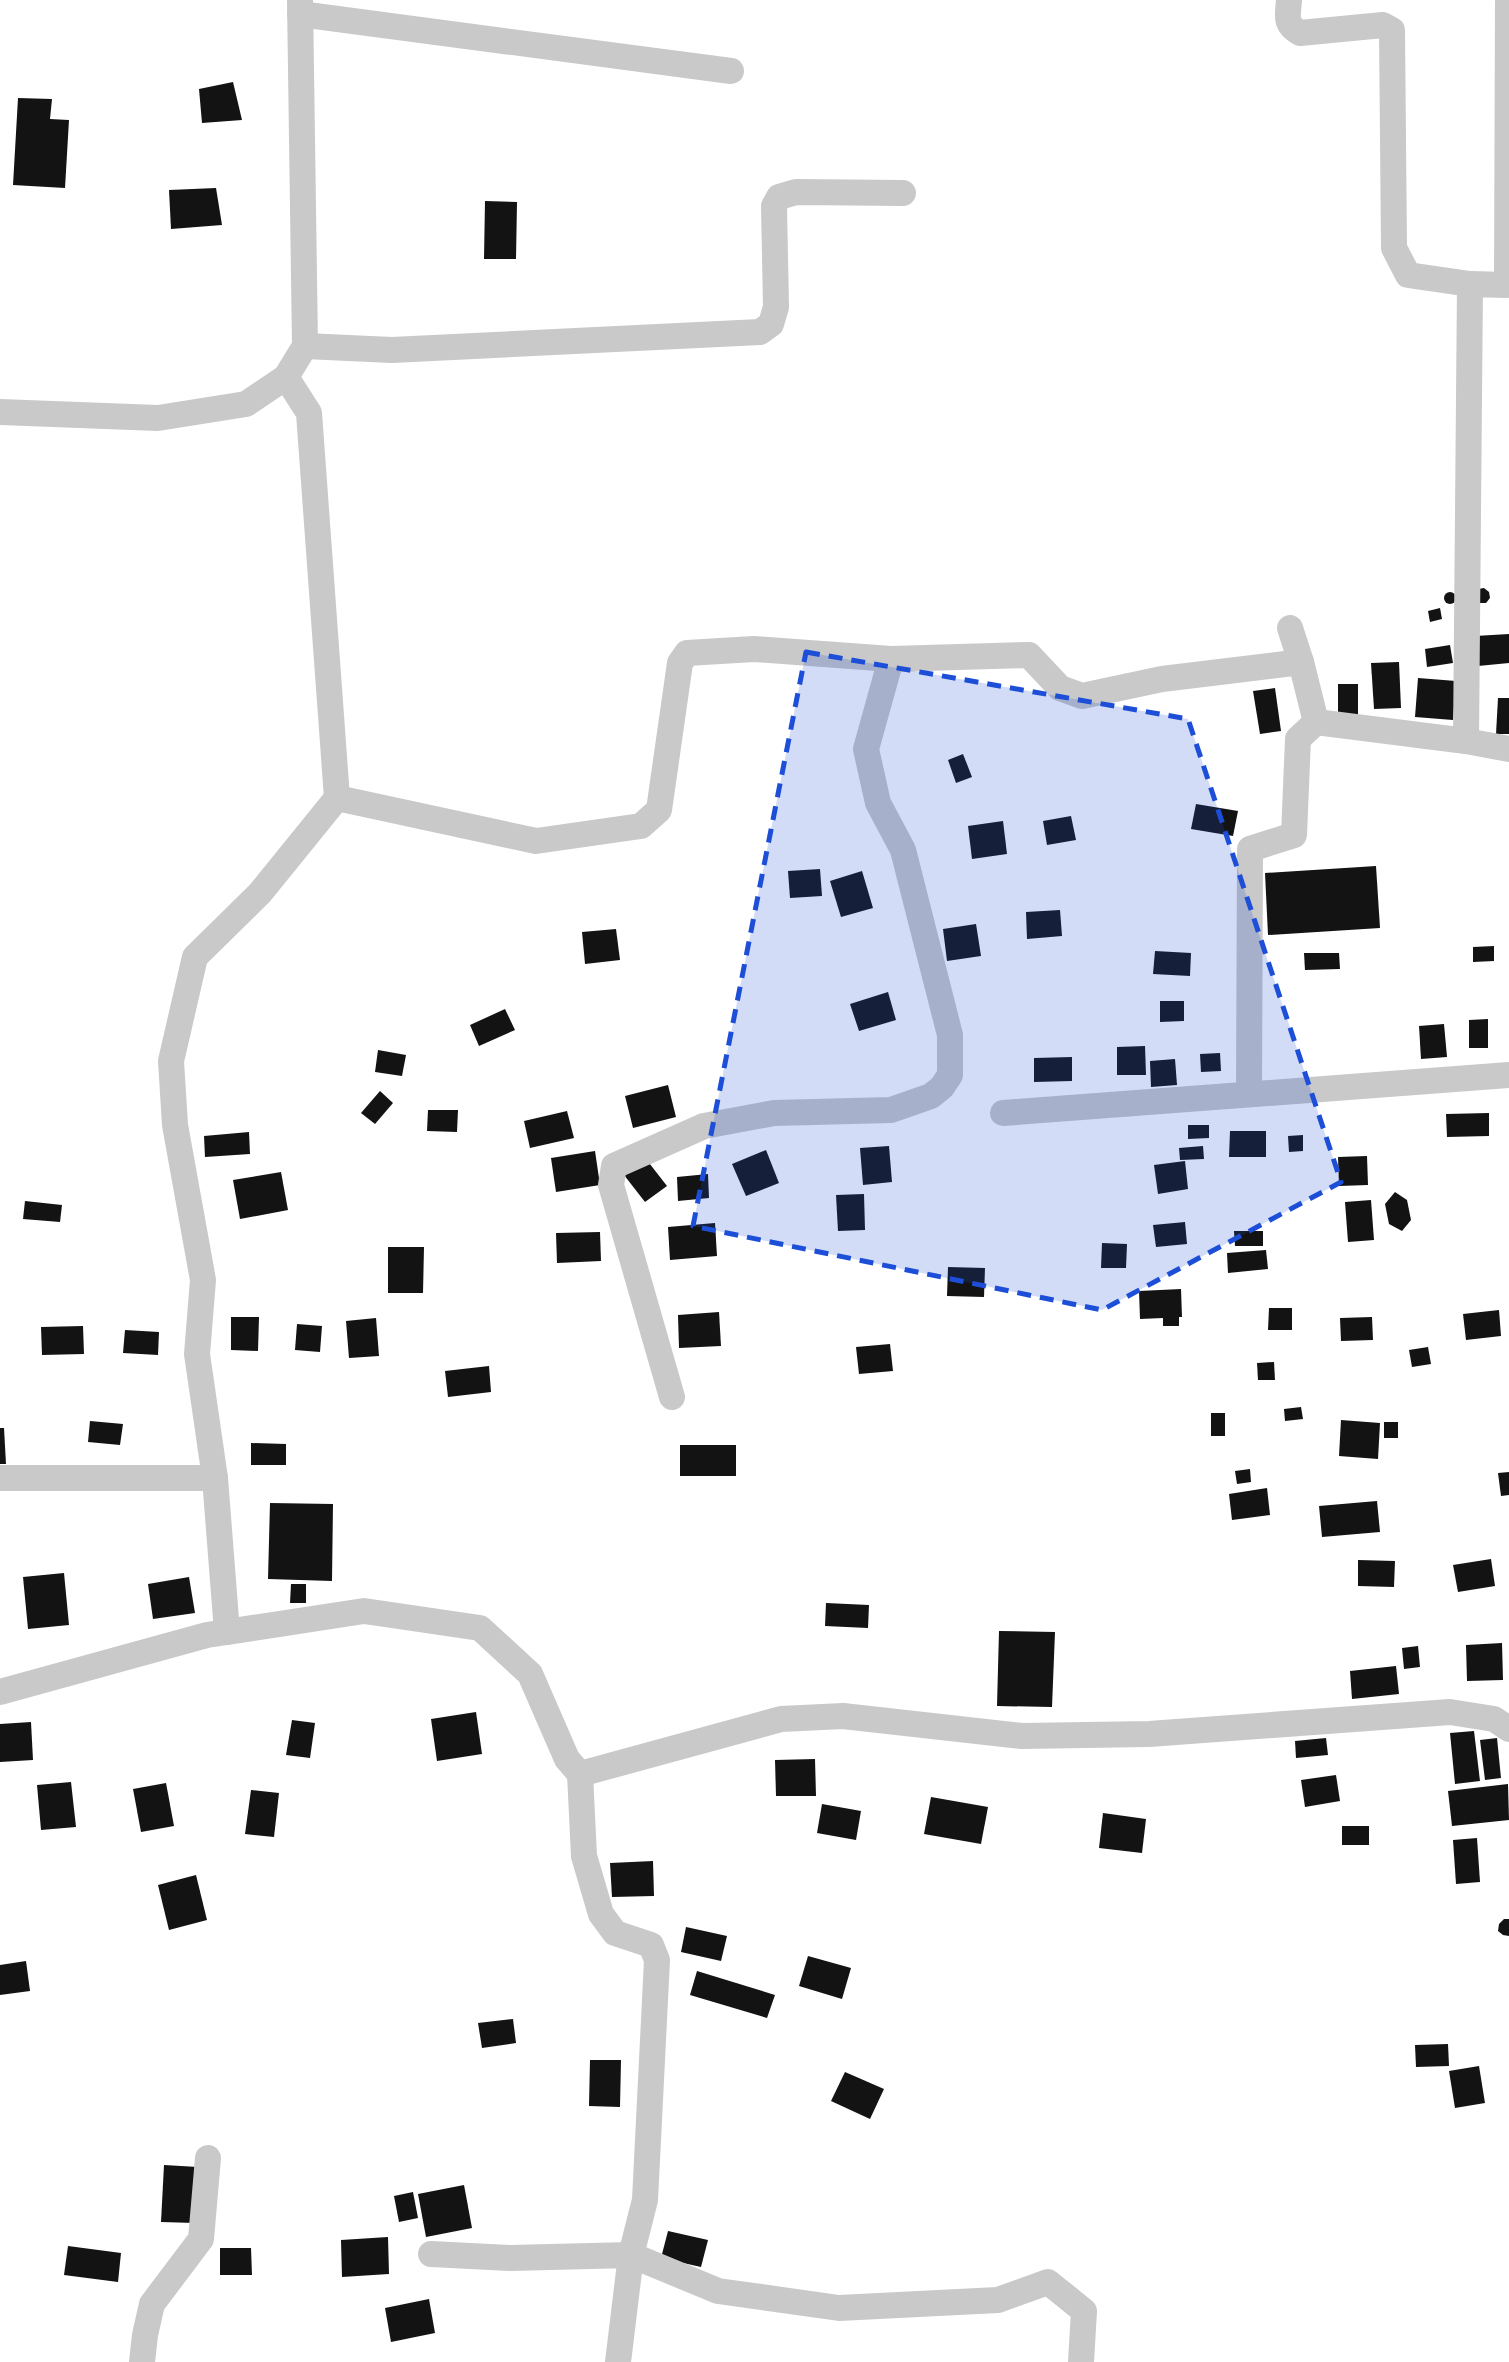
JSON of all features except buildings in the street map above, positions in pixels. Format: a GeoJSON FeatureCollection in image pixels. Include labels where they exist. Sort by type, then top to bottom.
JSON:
{"type":"FeatureCollection","features":[{"type":"Feature","properties":{"kind":"street"},"geometry":{"type":"LineString","coordinates":[[1289,0],[1290,28],[1300,33],[1383,25],[1392,30],[1394,248],[1408,275],[1470,284],[1507,285],[1508,0]]}},
{"type":"Feature","properties":{"kind":"street"},"geometry":{"type":"LineString","coordinates":[[0,412],[158,418],[246,404],[286,377],[305,346],[300,7],[731,71]]}},
{"type":"Feature","properties":{"kind":"street"},"geometry":{"type":"LineString","coordinates":[[305,346],[392,350],[760,332],[771,324],[776,307],[774,206],[779,197],[796,192],[903,193]]}},
{"type":"Feature","properties":{"kind":"street"},"geometry":{"type":"LineString","coordinates":[[1466,741],[1470,284]]}},
{"type":"Feature","properties":{"kind":"street"},"geometry":{"type":"LineString","coordinates":[[227,1632],[215,1478],[197,1354],[203,1280],[175,1125],[171,1061],[195,957],[260,893],[337,798],[309,413],[286,377]]}},
{"type":"Feature","properties":{"kind":"street"},"geometry":{"type":"LineString","coordinates":[[1290,628],[1316,722]]}},
{"type":"Feature","properties":{"kind":"street"},"geometry":{"type":"LineString","coordinates":[[337,798],[536,841],[641,826],[659,810],[680,663],[687,653],[754,649],[891,659],[1029,655],[1060,688],[1082,695],[1162,678],[1301,662]]}},
{"type":"Feature","properties":{"kind":"street"},"geometry":{"type":"LineString","coordinates":[[672,1396],[611,1185],[614,1166],[704,1126],[774,1113],[891,1110],[931,1096],[942,1087],[950,1075],[950,1035],[903,850],[878,803],[866,749],[891,659]]}},
{"type":"Feature","properties":{"kind":"street"},"geometry":{"type":"LineString","coordinates":[[1316,722],[1509,749]]}},
{"type":"Feature","properties":{"kind":"street"},"geometry":{"type":"LineString","coordinates":[[1249,1094],[1250,849],[1293,835],[1298,739],[1316,722]]}},
{"type":"Feature","properties":{"kind":"street"},"geometry":{"type":"LineString","coordinates":[[1003,1113],[1509,1075]]}},
{"type":"Feature","properties":{"kind":"street"},"geometry":{"type":"LineString","coordinates":[[0,1478],[215,1478]]}},
{"type":"Feature","properties":{"kind":"street"},"geometry":{"type":"LineString","coordinates":[[0,1692],[207,1635],[364,1611],[481,1628],[530,1674],[567,1759],[580,1774],[584,1856],[601,1914],[615,1933],[651,1945],[657,1960],[645,2200],[631,2255],[618,2362]]}},
{"type":"Feature","properties":{"kind":"street"},"geometry":{"type":"LineString","coordinates":[[580,1774],[781,1719],[818,1717],[843,1716],[1021,1735],[1149,1734],[1450,1712],[1494,1719],[1509,1729]]}},
{"type":"Feature","properties":{"kind":"street"},"geometry":{"type":"LineString","coordinates":[[142,2362],[152,2304],[201,2239],[208,2158]]}},
{"type":"Feature","properties":{"kind":"street"},"geometry":{"type":"LineString","coordinates":[[431,2254],[510,2258],[631,2255],[718,2291],[839,2308],[998,2300],[1048,2282],[1084,2311],[1082,2362]]}},
{"type":"Feature","properties":{"kind":"highlighted area"},"geometry":{"type":"Polygon","coordinates":[[[806,652],[1188,719],[1341,1182],[1102,1310],[693,1226],[806,652]]]}}]}
